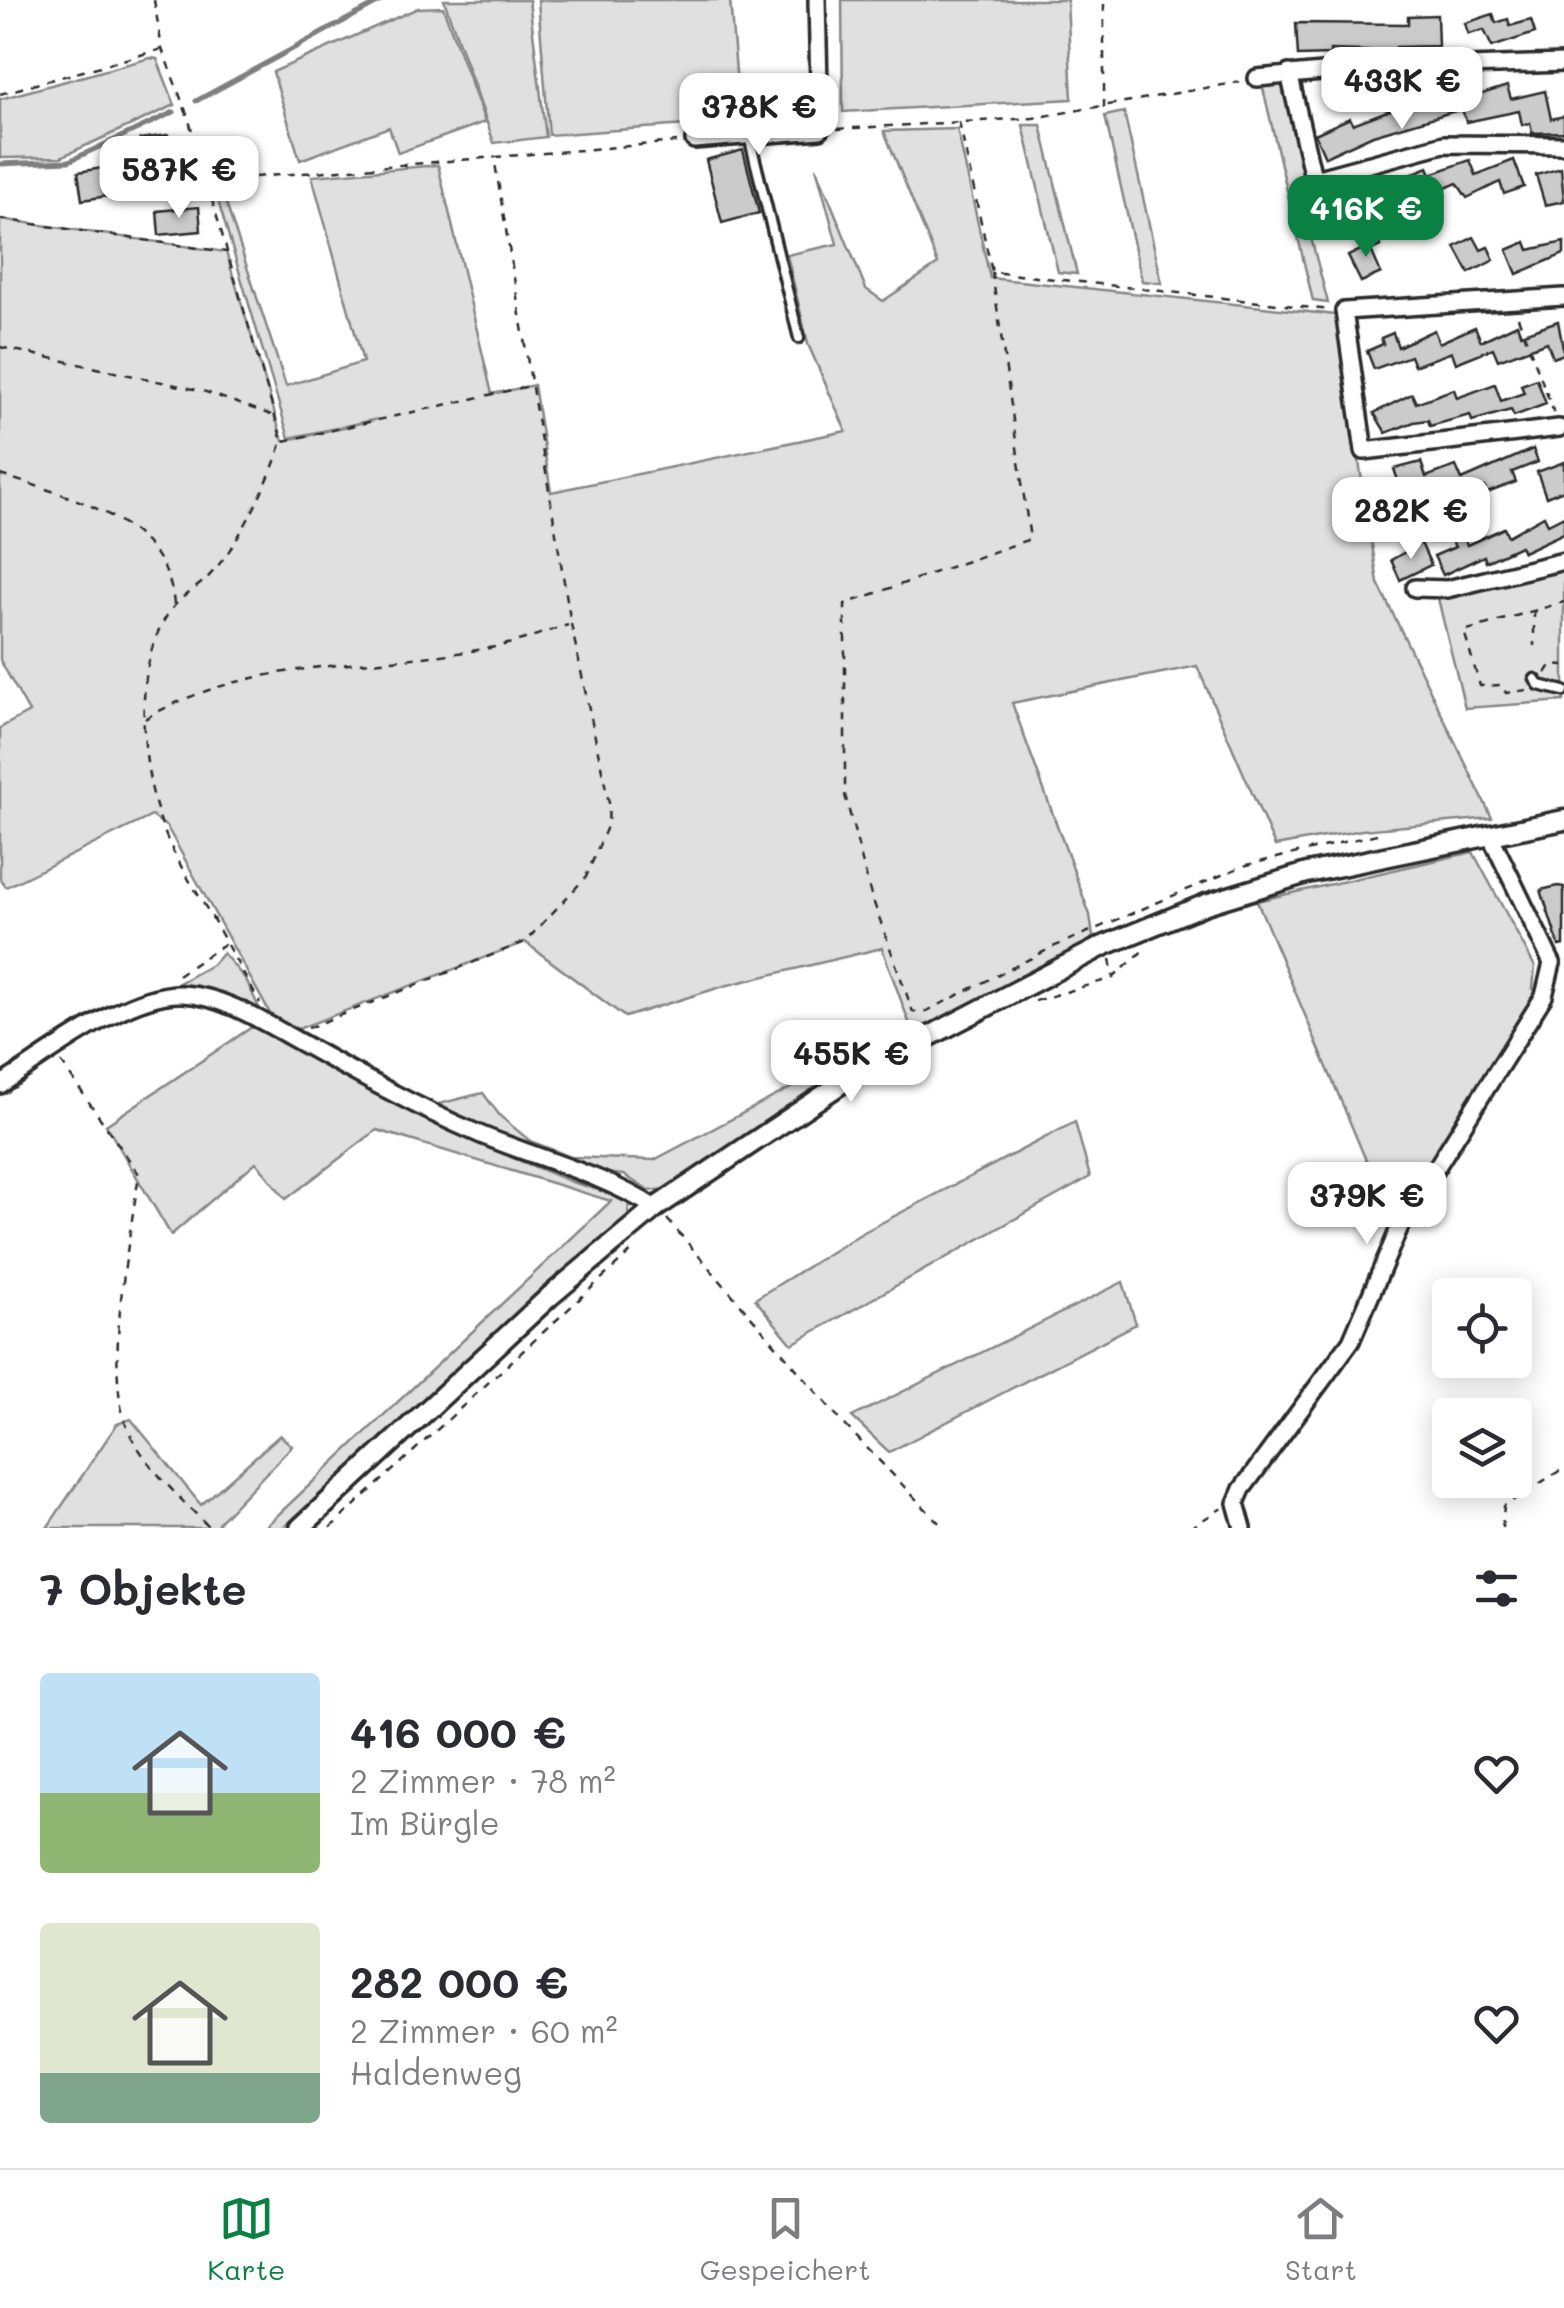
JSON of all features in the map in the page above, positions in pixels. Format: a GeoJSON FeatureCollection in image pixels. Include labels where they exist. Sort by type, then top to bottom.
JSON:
{"type":"FeatureCollection","features":[{"type":"Feature","properties":{"kind":"street"},"geometry":{"type":"LineString","coordinates":[[694,140],[820,130],[817,0]]}},
{"type":"Feature","properties":{"kind":"street"},"geometry":{"type":"LineString","coordinates":[[1257,78],[1288,73],[1564,64]]}},
{"type":"Feature","properties":{"kind":"street"},"geometry":{"type":"LineString","coordinates":[[1288,73],[1312,173],[1318,178],[1444,144],[1564,146]]}},
{"type":"Feature","properties":{"kind":"street"},"geometry":{"type":"LineString","coordinates":[[1559,428],[1364,450],[1344,312],[1564,297]]}},
{"type":"Feature","properties":{"kind":"street"},"geometry":{"type":"LineString","coordinates":[[1415,588],[1447,589],[1564,561]]}},
{"type":"Feature","properties":{"kind":"street"},"geometry":{"type":"LineString","coordinates":[[300,1528],[549,1297],[654,1208],[850,1077],[1104,946],[1206,904],[1291,877],[1564,820]]}},
{"type":"Feature","properties":{"kind":"street"},"geometry":{"type":"LineString","coordinates":[[1243,1528],[1236,1504],[1249,1479],[1351,1341],[1401,1224],[1544,996],[1558,962],[1491,836]]}},
{"type":"Feature","properties":{"kind":"street"},"geometry":{"type":"LineString","coordinates":[[0,1085],[142,1000],[181,994],[231,1006],[416,1105],[536,1158],[613,1185],[654,1208]]}},
{"type":"Feature","properties":{"kind":"lane"},"geometry":{"type":"LineString","coordinates":[[749,136],[799,338]]}},
{"type":"Feature","properties":{"kind":"lane"},"geometry":{"type":"LineString","coordinates":[[1537,682],[1564,691]]}},
{"type":"Feature","properties":{"kind":"path"},"geometry":{"type":"LineString","coordinates":[[154,0],[162,49],[188,117],[282,441],[270,481],[208,577],[174,606],[145,670],[144,720],[162,824],[275,1028]]}},
{"type":"Feature","properties":{"kind":"path"},"geometry":{"type":"LineString","coordinates":[[1104,0],[1104,109]]}},
{"type":"Feature","properties":{"kind":"path"},"geometry":{"type":"LineString","coordinates":[[0,94],[162,49]]}},
{"type":"Feature","properties":{"kind":"path"},"geometry":{"type":"LineString","coordinates":[[820,130],[1104,109],[1257,78]]}},
{"type":"Feature","properties":{"kind":"path"},"geometry":{"type":"LineString","coordinates":[[959,122],[992,272],[1030,539],[845,604],[844,795],[870,892],[913,1012],[927,1011],[1053,947],[1242,866],[1377,834]]}},
{"type":"Feature","properties":{"kind":"path"},"geometry":{"type":"LineString","coordinates":[[206,182],[694,140]]}},
{"type":"Feature","properties":{"kind":"path"},"geometry":{"type":"LineString","coordinates":[[294,1038],[322,1021],[526,942],[586,877],[608,824],[609,803],[571,624],[494,157]]}},
{"type":"Feature","properties":{"kind":"path"},"geometry":{"type":"LineString","coordinates":[[0,218],[226,252]]}},
{"type":"Feature","properties":{"kind":"path"},"geometry":{"type":"LineString","coordinates":[[992,272],[1344,312]]}},
{"type":"Feature","properties":{"kind":"path"},"geometry":{"type":"LineString","coordinates":[[1519,320],[1552,406]]}},
{"type":"Feature","properties":{"kind":"path"},"geometry":{"type":"LineString","coordinates":[[0,348],[203,391],[276,416]]}},
{"type":"Feature","properties":{"kind":"path"},"geometry":{"type":"LineString","coordinates":[[282,441],[534,385]]}},
{"type":"Feature","properties":{"kind":"path"},"geometry":{"type":"LineString","coordinates":[[0,475],[94,507],[137,534],[170,574],[174,606]]}},
{"type":"Feature","properties":{"kind":"path"},"geometry":{"type":"LineString","coordinates":[[1537,682],[1506,693],[1501,685],[1480,686],[1464,631],[1564,602]]}},
{"type":"Feature","properties":{"kind":"path"},"geometry":{"type":"LineString","coordinates":[[1534,608],[1534,646]]}},
{"type":"Feature","properties":{"kind":"path"},"geometry":{"type":"LineString","coordinates":[[144,720],[188,694],[236,681],[496,647],[571,624]]}},
{"type":"Feature","properties":{"kind":"path"},"geometry":{"type":"LineString","coordinates":[[1550,682],[1549,666],[1564,665]]}},
{"type":"Feature","properties":{"kind":"path"},"geometry":{"type":"LineString","coordinates":[[1028,1004],[1113,978],[1153,942]]}},
{"type":"Feature","properties":{"kind":"path"},"geometry":{"type":"LineString","coordinates":[[169,981],[226,943]]}},
{"type":"Feature","properties":{"kind":"path"},"geometry":{"type":"LineString","coordinates":[[54,1052],[139,1174],[120,1316],[120,1405],[130,1433],[157,1472],[210,1528]]}},
{"type":"Feature","properties":{"kind":"path"},"geometry":{"type":"LineString","coordinates":[[654,1208],[710,1264],[844,1424],[944,1528]]}},
{"type":"Feature","properties":{"kind":"path"},"geometry":{"type":"LineString","coordinates":[[330,1528],[638,1246]]}},
{"type":"Feature","properties":{"kind":"path"},"geometry":{"type":"LineString","coordinates":[[1502,1528],[1504,1506],[1564,1468]]}},
{"type":"Feature","properties":{"kind":"path"},"geometry":{"type":"LineString","coordinates":[[1190,1528],[1213,1511],[1236,1504]]}},
{"type":"Feature","properties":{"kind":"shaded area"},"geometry":{"type":"Polygon","coordinates":[[[444,0],[529,0],[546,137],[494,143],[444,0]]]}},
{"type":"Feature","properties":{"kind":"shaded area"},"geometry":{"type":"Polygon","coordinates":[[[538,0],[730,0],[740,121],[549,135],[538,0]]]}},
{"type":"Feature","properties":{"kind":"shaded area"},"geometry":{"type":"Polygon","coordinates":[[[842,0],[1067,0],[1072,99],[843,112],[842,0]]]}},
{"type":"Feature","properties":{"kind":"shaded area"},"geometry":{"type":"Polygon","coordinates":[[[443,7],[485,122],[398,153],[389,127],[300,160],[273,72],[418,8],[443,7]]]}},
{"type":"Feature","properties":{"kind":"shaded area"},"geometry":{"type":"Polygon","coordinates":[[[157,59],[175,105],[61,157],[0,158],[0,99],[157,59]]]}},
{"type":"Feature","properties":{"kind":"shaded area"},"geometry":{"type":"Polygon","coordinates":[[[1283,82],[1308,189],[1299,192],[1328,303],[1313,301],[1262,84],[1283,82]]]}},
{"type":"Feature","properties":{"kind":"shaded area"},"geometry":{"type":"Polygon","coordinates":[[[1124,112],[1162,283],[1142,281],[1105,116],[1124,112]]]}},
{"type":"Feature","properties":{"kind":"shaded area"},"geometry":{"type":"Polygon","coordinates":[[[1023,125],[1041,125],[1077,274],[1058,272],[1023,125]]]}},
{"type":"Feature","properties":{"kind":"shaded area"},"geometry":{"type":"Polygon","coordinates":[[[957,129],[990,278],[1336,315],[1378,583],[1492,818],[1362,830],[1275,846],[1197,666],[1012,703],[1090,915],[1093,937],[1077,953],[816,1093],[665,1189],[649,1191],[624,1175],[577,1170],[430,1106],[483,1093],[500,1116],[530,1141],[571,1157],[654,1160],[910,1025],[882,948],[724,986],[625,1017],[525,942],[290,1032],[273,1019],[167,827],[152,816],[6,887],[0,879],[0,728],[29,712],[0,660],[0,219],[226,252],[283,441],[378,419],[289,438],[216,194],[221,188],[286,386],[363,362],[312,176],[438,165],[492,394],[534,385],[551,492],[846,431],[808,344],[787,255],[837,244],[816,167],[866,289],[883,301],[938,264],[884,131],[957,129]]]}},
{"type":"Feature","properties":{"kind":"shaded area"},"geometry":{"type":"Polygon","coordinates":[[[1564,570],[1564,701],[1465,708],[1438,599],[1564,570]]]}},
{"type":"Feature","properties":{"kind":"shaded area"},"geometry":{"type":"Polygon","coordinates":[[[1473,852],[1535,967],[1533,989],[1544,996],[1397,1234],[1257,901],[1473,852]]]}},
{"type":"Feature","properties":{"kind":"shaded area"},"geometry":{"type":"Polygon","coordinates":[[[223,953],[246,980],[262,1014],[172,987],[213,964],[223,953]]]}},
{"type":"Feature","properties":{"kind":"shaded area"},"geometry":{"type":"Polygon","coordinates":[[[252,1027],[489,1148],[572,1182],[629,1199],[628,1218],[283,1528],[264,1528],[611,1201],[377,1130],[286,1199],[256,1162],[171,1235],[106,1125],[252,1027]]]}},
{"type":"Feature","properties":{"kind":"shaded area"},"geometry":{"type":"Polygon","coordinates":[[[1075,1122],[1090,1177],[792,1344],[755,1299],[862,1233],[1075,1122]]]}},
{"type":"Feature","properties":{"kind":"shaded area"},"geometry":{"type":"Polygon","coordinates":[[[1123,1282],[1136,1324],[889,1452],[852,1417],[1123,1282]]]}},
{"type":"Feature","properties":{"kind":"shaded area"},"geometry":{"type":"Polygon","coordinates":[[[131,1419],[201,1505],[280,1435],[292,1446],[218,1523],[222,1528],[47,1528],[117,1424],[131,1419]]]}},
{"type":"Feature","properties":{"kind":"building"},"geometry":{"type":"Polygon","coordinates":[[[1493,14],[1496,23],[1508,19],[1510,26],[1531,20],[1535,33],[1492,47],[1484,30],[1468,34],[1465,23],[1493,14]]]}},
{"type":"Feature","properties":{"kind":"building"},"geometry":{"type":"Polygon","coordinates":[[[1437,15],[1438,46],[1396,47],[1396,52],[1330,50],[1330,55],[1298,56],[1296,23],[1408,24],[1408,16],[1437,15]]]}},
{"type":"Feature","properties":{"kind":"building"},"geometry":{"type":"Polygon","coordinates":[[[1507,86],[1511,99],[1545,91],[1551,119],[1564,116],[1564,132],[1532,133],[1530,123],[1522,125],[1519,111],[1466,122],[1462,109],[1373,135],[1325,157],[1315,134],[1350,118],[1353,124],[1438,92],[1440,98],[1458,93],[1460,101],[1507,86]]]}},
{"type":"Feature","properties":{"kind":"building"},"geometry":{"type":"Polygon","coordinates":[[[168,135],[174,175],[146,179],[147,190],[82,200],[78,172],[144,161],[140,139],[168,135]]]}},
{"type":"Feature","properties":{"kind":"building"},"geometry":{"type":"Polygon","coordinates":[[[743,150],[759,213],[722,223],[706,160],[743,150]]]}},
{"type":"Feature","properties":{"kind":"building"},"geometry":{"type":"Polygon","coordinates":[[[1470,160],[1476,175],[1514,160],[1524,187],[1504,194],[1500,182],[1467,198],[1457,183],[1420,199],[1417,193],[1362,223],[1359,216],[1341,224],[1329,198],[1348,190],[1351,197],[1386,178],[1389,183],[1428,167],[1431,174],[1470,160]]]}},
{"type":"Feature","properties":{"kind":"building"},"geometry":{"type":"Polygon","coordinates":[[[1561,168],[1564,201],[1545,205],[1536,175],[1561,168]]]}},
{"type":"Feature","properties":{"kind":"building"},"geometry":{"type":"Polygon","coordinates":[[[199,207],[201,231],[159,235],[157,211],[199,207]]]}},
{"type":"Feature","properties":{"kind":"building"},"geometry":{"type":"Polygon","coordinates":[[[1375,234],[1381,246],[1371,250],[1381,273],[1361,282],[1348,256],[1367,247],[1363,239],[1375,234]]]}},
{"type":"Feature","properties":{"kind":"building"},"geometry":{"type":"Polygon","coordinates":[[[1474,237],[1481,250],[1488,247],[1494,260],[1469,273],[1455,247],[1474,237]]]}},
{"type":"Feature","properties":{"kind":"building"},"geometry":{"type":"Polygon","coordinates":[[[1526,242],[1529,250],[1564,242],[1564,254],[1517,274],[1507,250],[1526,242]]]}},
{"type":"Feature","properties":{"kind":"building"},"geometry":{"type":"Polygon","coordinates":[[[1558,321],[1564,354],[1553,358],[1547,342],[1498,360],[1493,348],[1456,363],[1452,352],[1414,366],[1410,356],[1374,369],[1367,351],[1383,344],[1381,338],[1393,333],[1398,347],[1434,330],[1439,343],[1475,327],[1481,341],[1517,324],[1521,334],[1558,321]]]}},
{"type":"Feature","properties":{"kind":"building"},"geometry":{"type":"Polygon","coordinates":[[[1537,379],[1546,404],[1514,416],[1511,410],[1472,421],[1470,415],[1430,426],[1428,420],[1386,433],[1374,413],[1412,394],[1416,403],[1454,389],[1457,398],[1495,384],[1501,401],[1524,393],[1521,385],[1537,379]]]}},
{"type":"Feature","properties":{"kind":"building"},"geometry":{"type":"Polygon","coordinates":[[[1533,449],[1538,462],[1512,472],[1516,482],[1487,493],[1485,487],[1388,520],[1381,501],[1395,496],[1393,488],[1400,486],[1394,469],[1421,462],[1426,477],[1456,466],[1462,480],[1533,449]]]}},
{"type":"Feature","properties":{"kind":"building"},"geometry":{"type":"Polygon","coordinates":[[[1564,462],[1564,490],[1546,497],[1537,472],[1564,462]]]}},
{"type":"Feature","properties":{"kind":"building"},"geometry":{"type":"Polygon","coordinates":[[[1544,516],[1548,524],[1564,516],[1564,533],[1523,552],[1520,546],[1486,562],[1484,556],[1443,575],[1434,556],[1455,547],[1452,541],[1463,536],[1467,545],[1504,528],[1508,536],[1544,516]]]}},
{"type":"Feature","properties":{"kind":"building"},"geometry":{"type":"Polygon","coordinates":[[[1421,543],[1431,565],[1400,580],[1391,560],[1421,543]]]}},
{"type":"Feature","properties":{"kind":"building"},"geometry":{"type":"Polygon","coordinates":[[[1564,887],[1564,945],[1559,946],[1541,890],[1564,887]]]}},
{"type":"Feature","properties":{"kind":"waterway"},"geometry":{"type":"LineString","coordinates":[[196,101],[383,0]]}},
{"type":"Feature","properties":{"kind":"waterway"},"geometry":{"type":"LineString","coordinates":[[0,164],[69,161],[174,112]]}}]}
